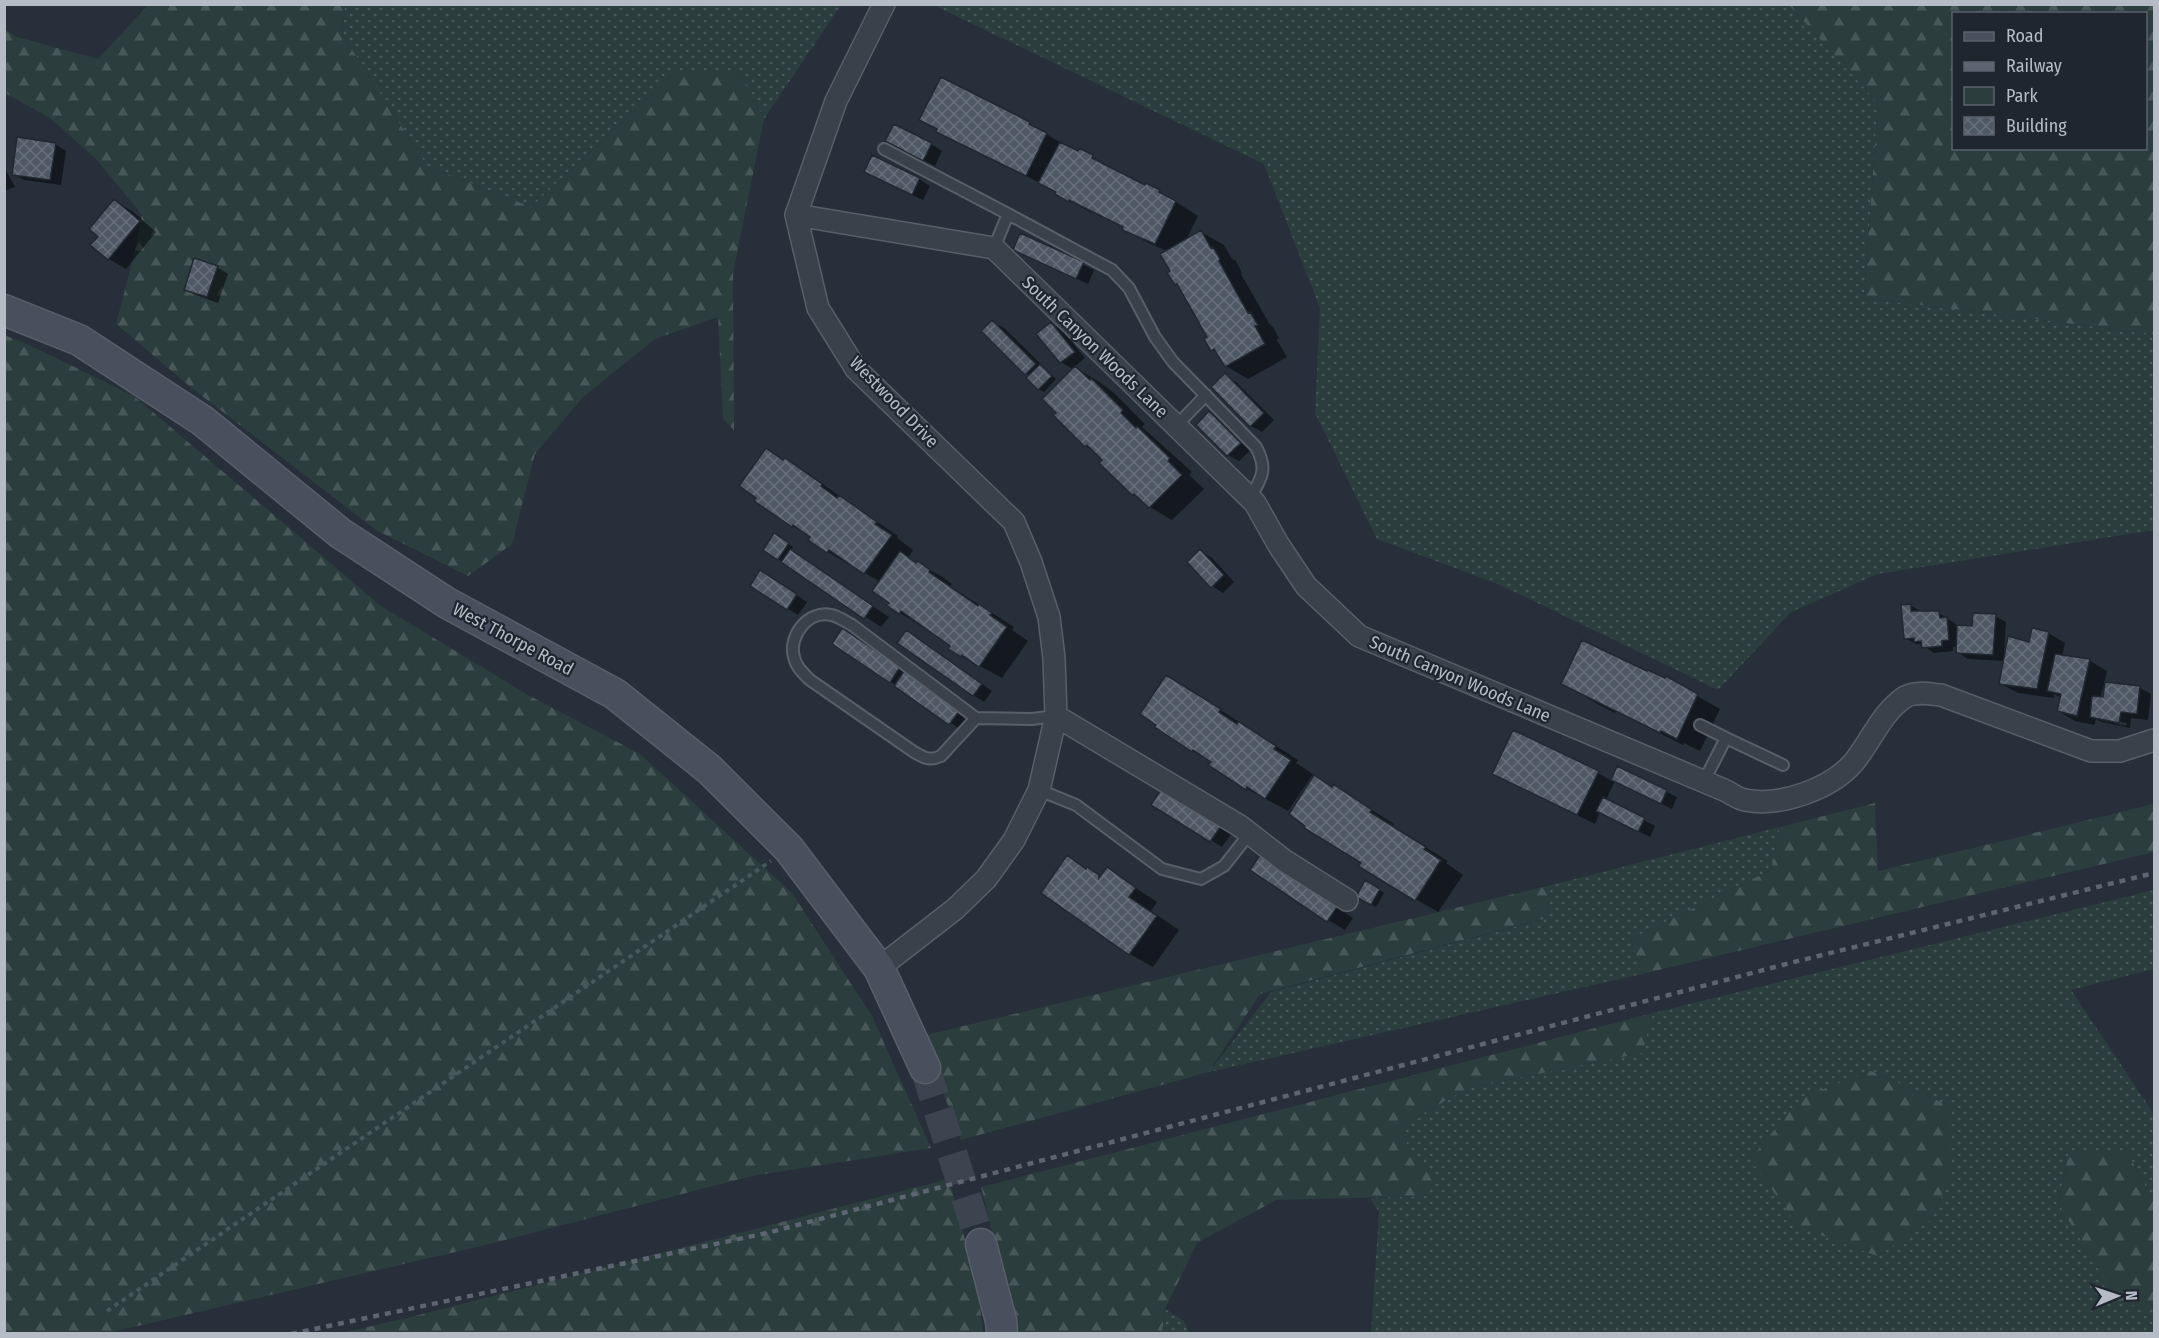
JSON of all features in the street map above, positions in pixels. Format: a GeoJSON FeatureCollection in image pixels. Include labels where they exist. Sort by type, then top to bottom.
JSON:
{"type":"FeatureCollection","features":[{"type":"Feature","properties":{"kind":"street"},"geometry":{"type":"LineString","coordinates":[[884,4],[836,101],[796,215],[994,248]]}},
{"type":"Feature","properties":{"kind":"street","name":"Westwood Drive"},"geometry":{"type":"LineString","coordinates":[[796,215],[818,308],[856,369],[1014,522],[1031,562],[1049,616],[1056,716],[1039,790],[1014,840],[986,879],[955,909],[879,968]]}},
{"type":"Feature","properties":{"kind":"street","name":"South Canyon Woods Lane"},"geometry":{"type":"LineString","coordinates":[[994,248],[1255,503],[1278,544],[1306,586],[1359,636],[1704,781],[1744,800],[1775,800],[1808,793],[1831,780],[1852,763],[1888,713],[1906,697],[1921,693],[1941,695],[2091,751],[2120,751],[2154,740]]}},
{"type":"Feature","properties":{"kind":"street","name":"West Thorpe Road"},"geometry":{"type":"LineString","coordinates":[[4,310],[79,340],[203,421],[334,528],[447,603],[615,694],[710,770],[789,849],[879,968],[925,1068]]}},
{"type":"Feature","properties":{"kind":"street"},"geometry":{"type":"LineString","coordinates":[[1056,716],[1240,826],[1286,861],[1347,900]]}},
{"type":"Feature","properties":{"kind":"street"},"geometry":{"type":"LineString","coordinates":[[981,1244],[1001,1321],[1002,1334]]}},
{"type":"Feature","properties":{"kind":"lane"},"geometry":{"type":"LineString","coordinates":[[884,149],[1112,270],[1128,288],[1162,348],[1256,447],[1262,459],[1263,471],[1250,498]]}},
{"type":"Feature","properties":{"kind":"lane"},"geometry":{"type":"LineString","coordinates":[[994,248],[1008,214]]}},
{"type":"Feature","properties":{"kind":"lane"},"geometry":{"type":"LineString","coordinates":[[1176,426],[1206,395]]}},
{"type":"Feature","properties":{"kind":"lane"},"geometry":{"type":"LineString","coordinates":[[976,718],[941,756],[927,759],[810,680],[798,668],[793,656],[793,643],[799,628],[812,618],[829,614],[852,625],[976,718],[1032,719],[1056,716]]}},
{"type":"Feature","properties":{"kind":"lane"},"geometry":{"type":"LineString","coordinates":[[1700,725],[1783,765]]}},
{"type":"Feature","properties":{"kind":"lane"},"geometry":{"type":"LineString","coordinates":[[1704,781],[1726,738]]}},
{"type":"Feature","properties":{"kind":"lane"},"geometry":{"type":"LineString","coordinates":[[1039,790],[1076,805],[1162,869],[1201,879],[1224,866],[1250,834]]}},
{"type":"Feature","properties":{"kind":"path"},"geometry":{"type":"LineString","coordinates":[[107,1311],[789,849]]}},
{"type":"Feature","properties":{"kind":"green space"},"geometry":{"type":"Polygon","coordinates":[[[148,5],[345,5],[342,34],[427,166],[531,207],[674,74],[741,74],[764,119],[733,273],[734,430],[723,419],[718,317],[655,339],[583,397],[535,454],[512,544],[468,576],[376,530],[193,389],[116,324],[142,215],[95,158],[50,118],[5,93],[4,29],[17,37],[98,59],[148,5]]]}},
{"type":"Feature","properties":{"kind":"green space"},"geometry":{"type":"Polygon","coordinates":[[[345,5],[841,5],[764,119],[741,74],[674,74],[531,207],[427,166],[342,34],[345,5]]]}},
{"type":"Feature","properties":{"kind":"green space"},"geometry":{"type":"Polygon","coordinates":[[[933,5],[1789,5],[1878,103],[1864,298],[2154,334],[2154,530],[1878,574],[1791,612],[1718,690],[1498,584],[1377,539],[1315,413],[1320,308],[1264,164],[933,5]]]}},
{"type":"Feature","properties":{"kind":"green space"},"geometry":{"type":"Polygon","coordinates":[[[1789,5],[2154,5],[2154,334],[1864,298],[1878,103],[1789,5]]]}},
{"type":"Feature","properties":{"kind":"green space"},"geometry":{"type":"Polygon","coordinates":[[[4,335],[134,396],[381,606],[528,695],[640,754],[792,893],[872,1016],[931,1148],[752,1176],[494,1243],[108,1333],[5,1333],[4,335]]]}},
{"type":"Feature","properties":{"kind":"green space"},"geometry":{"type":"Polygon","coordinates":[[[1875,803],[1878,871],[2154,804],[2154,852],[1642,974],[1631,939],[1771,870],[1780,827],[1875,803]]]}},
{"type":"Feature","properties":{"kind":"green space"},"geometry":{"type":"Polygon","coordinates":[[[1780,827],[1771,870],[1631,939],[1642,974],[1209,1072],[1271,992],[1547,918],[1551,885],[1780,827]]]}},
{"type":"Feature","properties":{"kind":"green space"},"geometry":{"type":"Polygon","coordinates":[[[1551,885],[1547,918],[1260,994],[1209,1072],[961,1140],[922,1036],[1551,885]]]}},
{"type":"Feature","properties":{"kind":"green space"},"geometry":{"type":"Polygon","coordinates":[[[2154,890],[2154,969],[2071,990],[2154,1114],[2154,1202],[2127,1152],[2069,1152],[2058,1203],[2151,1308],[2154,1303],[2154,1333],[1371,1333],[1379,1212],[1370,1198],[1426,1196],[1407,1147],[1404,1124],[1468,1088],[1641,1053],[1653,1013],[2154,890]],[[1871,1071],[1929,1222],[1950,1179],[1950,1106],[1871,1071]]]}},
{"type":"Feature","properties":{"kind":"green space"},"geometry":{"type":"Polygon","coordinates":[[[1653,1013],[1642,1053],[1468,1088],[1404,1124],[1407,1147],[1436,1178],[1426,1196],[1276,1200],[1197,1243],[1165,1309],[1162,1333],[1014,1333],[1013,1316],[981,1187],[1653,1013]]]}},
{"type":"Feature","properties":{"kind":"green space"},"geometry":{"type":"Polygon","coordinates":[[[1871,1071],[1950,1106],[1950,1179],[1929,1222],[1877,1256],[1799,1227],[1750,1159],[1802,1097],[1871,1071]]]}},
{"type":"Feature","properties":{"kind":"green space"},"geometry":{"type":"Polygon","coordinates":[[[2069,1152],[2127,1152],[2154,1202],[2154,1303],[2152,1308],[2119,1303],[2058,1203],[2069,1152]]]}},
{"type":"Feature","properties":{"kind":"green space"},"geometry":{"type":"Polygon","coordinates":[[[945,1180],[952,1190],[978,1289],[983,1333],[337,1334],[415,1316],[945,1180]]]}},
{"type":"Feature","properties":{"kind":"green space"},"geometry":{"type":"Polygon","coordinates":[[[1165,1309],[1184,1321],[1189,1333],[1162,1334],[1165,1309]]]}},
{"type":"Feature","properties":{"kind":"building"},"geometry":{"type":"Polygon","coordinates":[[[941,77],[1047,133],[1026,176],[936,132],[937,129],[919,120],[941,77]]]}},
{"type":"Feature","properties":{"kind":"building"},"geometry":{"type":"Polygon","coordinates":[[[894,124],[932,143],[923,161],[885,141],[894,124]]]}},
{"type":"Feature","properties":{"kind":"building"},"geometry":{"type":"Polygon","coordinates":[[[17,137],[56,143],[50,180],[12,175],[17,137]]]}},
{"type":"Feature","properties":{"kind":"building"},"geometry":{"type":"Polygon","coordinates":[[[1060,142],[1093,155],[1092,158],[1145,185],[1146,183],[1160,190],[1159,192],[1176,201],[1155,244],[1122,230],[1123,227],[1069,200],[1068,202],[1055,194],[1056,192],[1038,183],[1060,142]]]}},
{"type":"Feature","properties":{"kind":"building"},"geometry":{"type":"Polygon","coordinates":[[[872,155],[920,178],[912,195],[864,172],[872,155]]]}},
{"type":"Feature","properties":{"kind":"building"},"geometry":{"type":"Polygon","coordinates":[[[114,199],[140,221],[108,260],[90,245],[98,237],[89,229],[114,199]]]}},
{"type":"Feature","properties":{"kind":"building"},"geometry":{"type":"Polygon","coordinates":[[[1201,230],[1220,259],[1219,261],[1248,313],[1250,312],[1258,325],[1255,326],[1265,344],[1225,367],[1214,349],[1211,351],[1204,339],[1207,337],[1177,284],[1175,285],[1167,273],[1170,271],[1160,254],[1201,230]]]}},
{"type":"Feature","properties":{"kind":"building"},"geometry":{"type":"Polygon","coordinates":[[[1020,233],[1084,262],[1076,279],[1013,250],[1020,233]]]}},
{"type":"Feature","properties":{"kind":"building"},"geometry":{"type":"Polygon","coordinates":[[[194,258],[218,266],[207,297],[184,290],[194,258]]]}},
{"type":"Feature","properties":{"kind":"building"},"geometry":{"type":"Polygon","coordinates":[[[992,320],[1036,364],[1025,375],[981,331],[992,320]]]}},
{"type":"Feature","properties":{"kind":"building"},"geometry":{"type":"Polygon","coordinates":[[[1051,322],[1075,352],[1060,363],[1036,334],[1051,322]]]}},
{"type":"Feature","properties":{"kind":"building"},"geometry":{"type":"Polygon","coordinates":[[[1040,364],[1052,376],[1038,390],[1026,378],[1040,364]]]}},
{"type":"Feature","properties":{"kind":"building"},"geometry":{"type":"Polygon","coordinates":[[[1075,366],[1090,380],[1091,378],[1123,410],[1121,413],[1170,458],[1168,461],[1182,475],[1149,508],[1099,463],[1102,460],[1087,445],[1085,447],[1053,415],[1056,413],[1042,399],[1075,366]]]}},
{"type":"Feature","properties":{"kind":"building"},"geometry":{"type":"Polygon","coordinates":[[[1225,373],[1264,413],[1250,427],[1211,387],[1225,373]]]}},
{"type":"Feature","properties":{"kind":"building"},"geometry":{"type":"Polygon","coordinates":[[[1209,411],[1241,443],[1227,456],[1196,425],[1209,411]]]}},
{"type":"Feature","properties":{"kind":"building"},"geometry":{"type":"Polygon","coordinates":[[[766,448],[783,460],[785,458],[822,484],[821,486],[837,498],[839,495],[892,535],[864,574],[829,550],[827,553],[808,540],[810,537],[754,501],[756,498],[739,486],[766,448]]]}},
{"type":"Feature","properties":{"kind":"building"},"geometry":{"type":"Polygon","coordinates":[[[774,533],[789,543],[778,560],[763,550],[774,533]]]}},
{"type":"Feature","properties":{"kind":"building"},"geometry":{"type":"Polygon","coordinates":[[[790,549],[873,606],[864,619],[781,562],[790,549]]]}},
{"type":"Feature","properties":{"kind":"building"},"geometry":{"type":"Polygon","coordinates":[[[1200,549],[1224,575],[1211,588],[1187,562],[1200,549]]]}},
{"type":"Feature","properties":{"kind":"building"},"geometry":{"type":"Polygon","coordinates":[[[900,551],[916,563],[918,561],[930,570],[929,572],[978,606],[979,604],[992,613],[990,615],[1007,627],[979,667],[962,655],[961,657],[948,649],[950,646],[901,611],[899,614],[886,605],[889,603],[872,591],[900,551]]]}},
{"type":"Feature","properties":{"kind":"building"},"geometry":{"type":"Polygon","coordinates":[[[760,570],[797,594],[787,610],[750,586],[760,570]]]}},
{"type":"Feature","properties":{"kind":"building"},"geometry":{"type":"Polygon","coordinates":[[[1911,604],[1911,611],[1939,611],[1940,618],[1947,617],[1949,640],[1942,641],[1942,646],[1922,648],[1921,641],[1914,642],[1914,638],[1904,639],[1901,605],[1911,604]]]}},
{"type":"Feature","properties":{"kind":"building"},"geometry":{"type":"Polygon","coordinates":[[[1973,613],[1996,614],[1993,655],[1956,653],[1957,625],[1972,626],[1973,613]]]}},
{"type":"Feature","properties":{"kind":"building"},"geometry":{"type":"Polygon","coordinates":[[[842,628],[900,667],[890,683],[832,644],[842,628]]]}},
{"type":"Feature","properties":{"kind":"building"},"geometry":{"type":"Polygon","coordinates":[[[2032,628],[2049,632],[2037,689],[1999,684],[2008,636],[2029,642],[2032,628]]]}},
{"type":"Feature","properties":{"kind":"building"},"geometry":{"type":"Polygon","coordinates":[[[906,630],[982,684],[973,696],[897,643],[906,630]]]}},
{"type":"Feature","properties":{"kind":"building"},"geometry":{"type":"Polygon","coordinates":[[[1582,640],[1647,671],[1665,678],[1666,676],[1698,694],[1677,739],[1661,731],[1660,733],[1561,684],[1582,640]]]}},
{"type":"Feature","properties":{"kind":"building"},"geometry":{"type":"Polygon","coordinates":[[[2055,654],[2090,659],[2077,716],[2057,711],[2061,694],[2047,691],[2055,654]]]}},
{"type":"Feature","properties":{"kind":"building"},"geometry":{"type":"Polygon","coordinates":[[[904,671],[960,710],[949,725],[894,686],[904,671]]]}},
{"type":"Feature","properties":{"kind":"building"},"geometry":{"type":"Polygon","coordinates":[[[1166,675],[1221,709],[1219,712],[1237,724],[1238,721],[1276,746],[1274,749],[1291,760],[1265,799],[1247,787],[1246,790],[1208,765],[1211,762],[1154,727],[1156,725],[1140,714],[1166,675]]]}},
{"type":"Feature","properties":{"kind":"building"},"geometry":{"type":"Polygon","coordinates":[[[2105,682],[2140,686],[2137,714],[2121,712],[2119,723],[2090,717],[2092,696],[2103,697],[2105,682]]]}},
{"type":"Feature","properties":{"kind":"building"},"geometry":{"type":"Polygon","coordinates":[[[1513,730],[1599,771],[1577,815],[1492,774],[1513,730]]]}},
{"type":"Feature","properties":{"kind":"building"},"geometry":{"type":"Polygon","coordinates":[[[1617,766],[1667,790],[1661,804],[1611,780],[1617,766]]]}},
{"type":"Feature","properties":{"kind":"building"},"geometry":{"type":"Polygon","coordinates":[[[1314,775],[1332,787],[1333,784],[1372,810],[1370,812],[1426,847],[1424,849],[1441,860],[1415,901],[1358,866],[1361,863],[1304,828],[1305,826],[1289,814],[1314,775]]]}},
{"type":"Feature","properties":{"kind":"building"},"geometry":{"type":"Polygon","coordinates":[[[1162,788],[1221,826],[1210,842],[1151,805],[1162,788]]]}},
{"type":"Feature","properties":{"kind":"building"},"geometry":{"type":"Polygon","coordinates":[[[1603,797],[1645,818],[1638,832],[1596,811],[1603,797]]]}},
{"type":"Feature","properties":{"kind":"building"},"geometry":{"type":"Polygon","coordinates":[[[1067,855],[1086,869],[1087,867],[1099,875],[1099,878],[1107,867],[1136,888],[1129,897],[1157,916],[1129,955],[1041,893],[1067,855]]]}},
{"type":"Feature","properties":{"kind":"building"},"geometry":{"type":"Polygon","coordinates":[[[1260,855],[1337,907],[1327,922],[1250,870],[1260,855]]]}},
{"type":"Feature","properties":{"kind":"building"},"geometry":{"type":"Polygon","coordinates":[[[1365,880],[1380,889],[1371,905],[1356,897],[1365,880]]]}},
{"type":"Feature","properties":{"kind":"tunnel"},"geometry":{"type":"LineString","coordinates":[[925,1068],[981,1244]]}},
{"type":"Feature","properties":{"kind":"railway"},"geometry":{"type":"LineString","coordinates":[[291,1334],[767,1233],[1790,963],[2154,873]]}}]}
